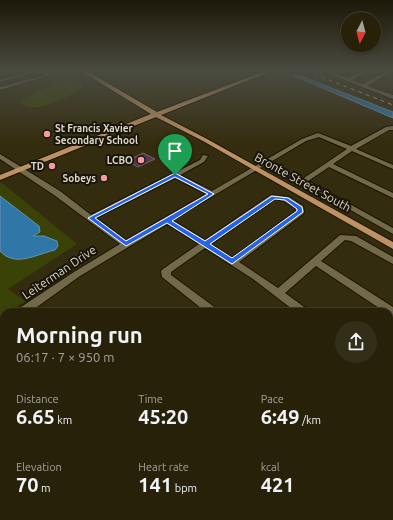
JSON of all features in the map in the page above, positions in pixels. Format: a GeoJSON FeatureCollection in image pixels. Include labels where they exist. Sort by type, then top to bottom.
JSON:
{"type":"FeatureCollection","features":[{"type":"Feature","properties":{"kind":"main road","name":"Bronte Street South"},"geometry":{"type":"LineString","coordinates":[[126,95],[195,136],[393,246]]}},
{"type":"Feature","properties":{"kind":"main road"},"geometry":{"type":"LineString","coordinates":[[0,173],[18,168],[201,95]]}},
{"type":"Feature","properties":{"kind":"main road"},"geometry":{"type":"LineString","coordinates":[[158,113],[205,95]]}},
{"type":"Feature","properties":{"kind":"main road"},"geometry":{"type":"LineString","coordinates":[[0,178],[18,168]]}},
{"type":"Feature","properties":{"kind":"street"},"geometry":{"type":"LineString","coordinates":[[393,128],[388,128],[351,149],[303,181],[393,230]]}},
{"type":"Feature","properties":{"kind":"street","name":"Leiterman Drive"},"geometry":{"type":"LineString","coordinates":[[28,308],[77,274],[126,244],[304,140],[320,136],[351,149]]}},
{"type":"Feature","properties":{"kind":"street"},"geometry":{"type":"LineString","coordinates":[[351,149],[393,167]]}},
{"type":"Feature","properties":{"kind":"street"},"geometry":{"type":"LineString","coordinates":[[0,156],[57,193],[126,244]]}},
{"type":"Feature","properties":{"kind":"street"},"geometry":{"type":"LineString","coordinates":[[91,218],[202,161],[205,156]]}},
{"type":"Feature","properties":{"kind":"street"},"geometry":{"type":"LineString","coordinates":[[386,164],[393,160]]}},
{"type":"Feature","properties":{"kind":"street"},"geometry":{"type":"LineString","coordinates":[[328,164],[393,196]]}},
{"type":"Feature","properties":{"kind":"street"},"geometry":{"type":"LineString","coordinates":[[175,175],[212,194]]}},
{"type":"Feature","properties":{"kind":"street"},"geometry":{"type":"LineString","coordinates":[[208,308],[167,277],[166,274],[169,268],[274,197],[286,199],[300,208],[300,212],[232,262]]}},
{"type":"Feature","properties":{"kind":"street"},"geometry":{"type":"LineString","coordinates":[[168,220],[298,308]]}},
{"type":"Feature","properties":{"kind":"street"},"geometry":{"type":"LineString","coordinates":[[279,294],[339,239],[347,237],[359,241],[393,261]]}},
{"type":"Feature","properties":{"kind":"street"},"geometry":{"type":"LineString","coordinates":[[315,261],[387,308]]}},
{"type":"Feature","properties":{"kind":"green space"},"geometry":{"type":"Polygon","coordinates":[[[30,95],[70,95],[62,100],[44,106],[35,107],[27,107],[21,104],[23,99],[30,95]]]}},
{"type":"Feature","properties":{"kind":"green space"},"geometry":{"type":"Polygon","coordinates":[[[0,183],[2,183],[77,244],[8,289],[25,301],[15,308],[0,308],[0,251],[4,255],[54,250],[44,236],[33,236],[39,226],[0,196],[0,183]]]}},
{"type":"Feature","properties":{"kind":"water"},"geometry":{"type":"Polygon","coordinates":[[[339,95],[350,95],[393,112],[393,118],[339,95]]]}},
{"type":"Feature","properties":{"kind":"water"},"geometry":{"type":"Polygon","coordinates":[[[0,196],[39,226],[40,232],[33,236],[44,236],[57,241],[58,246],[55,250],[34,257],[19,259],[12,259],[0,251],[0,196]]]}},
{"type":"Feature","properties":{"kind":"building","name":"LCBO"},"geometry":{"type":"Polygon","coordinates":[[[143,153],[155,159],[138,167],[127,161],[143,153]]]}},
{"type":"Feature","properties":{"kind":"railway"},"geometry":{"type":"LineString","coordinates":[[368,95],[393,105]]}},
{"type":"Feature","properties":{"kind":"place","name":"St Francis Xavier Secondary School"},"geometry":{"type":"Point","coordinates":[47,134]}},
{"type":"Feature","properties":{"kind":"place","name":"LCBO"},"geometry":{"type":"Point","coordinates":[141,160]}},
{"type":"Feature","properties":{"kind":"place","name":"TD"},"geometry":{"type":"Point","coordinates":[52,166]}},
{"type":"Feature","properties":{"kind":"place","name":"Sobeys"},"geometry":{"type":"Point","coordinates":[104,178]}},
{"type":"Feature","properties":{"kind":"route"},"geometry":{"type":"LineString","coordinates":[[175,175],[91,218],[126,244],[168,220],[205,244],[274,197],[282,197],[286,199],[300,208],[300,212],[232,262],[168,220],[212,194],[175,175]]}}]}
